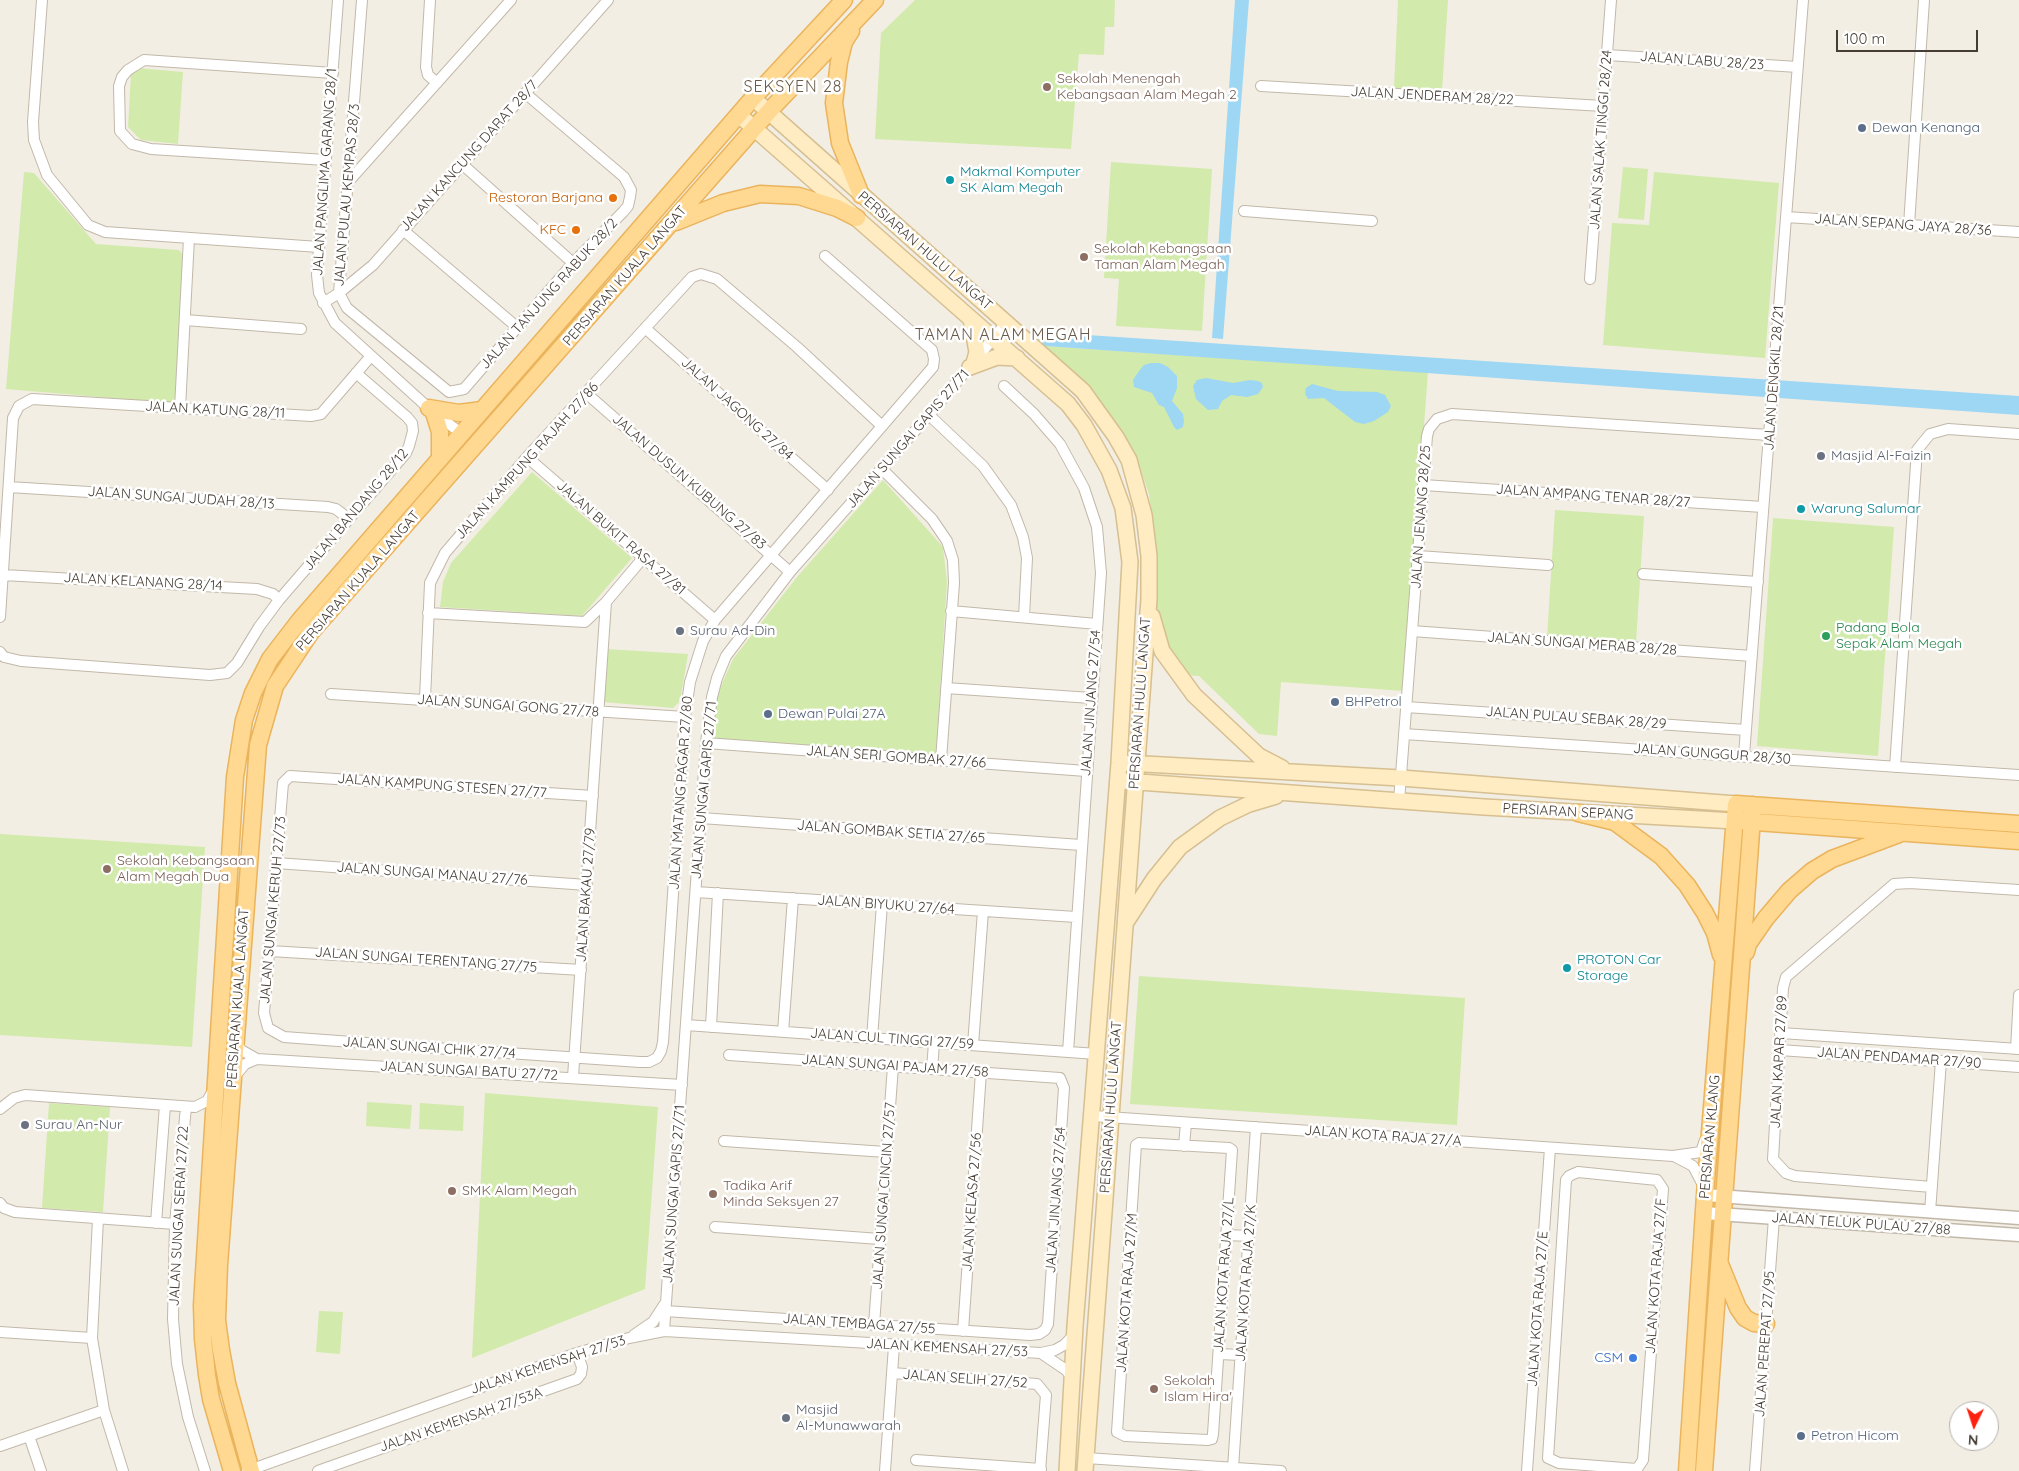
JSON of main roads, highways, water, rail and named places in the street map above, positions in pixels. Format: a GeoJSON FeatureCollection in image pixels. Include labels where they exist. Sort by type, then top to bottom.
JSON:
{"type":"FeatureCollection","features":[{"type":"Feature","properties":{"kind":"main road","name":"PERSIARAN KUALA LANGAT"},"geometry":{"type":"LineString","coordinates":[[232,1471],[211,1399],[203,1339],[202,1305],[235,777],[244,720],[254,693],[270,659],[300,620],[739,115],[844,0]]}},
{"type":"Feature","properties":{"kind":"main road","name":"PERSIARAN KUALA LANGAT"},"geometry":{"type":"LineString","coordinates":[[250,1471],[226,1383],[217,1320],[219,1264],[236,1042],[245,885],[258,745],[275,686],[311,632],[511,407],[768,112],[875,0]]}},
{"type":"Feature","properties":{"kind":"main road"},"geometry":{"type":"LineString","coordinates":[[860,16],[844,42],[839,62],[834,103],[836,127],[843,153],[861,195]]}},
{"type":"Feature","properties":{"kind":"main road","name":"PERSIARAN HULU LANGAT"},"geometry":{"type":"LineString","coordinates":[[754,98],[861,195],[1083,390],[1104,418],[1128,460],[1144,515],[1149,556],[1149,599],[1135,763],[1085,1464]]}},
{"type":"Feature","properties":{"kind":"main road","name":"PERSIARAN HULU LANGAT"},"geometry":{"type":"LineString","coordinates":[[739,115],[1068,404],[1084,425],[1109,470],[1123,508],[1130,562],[1118,781],[1098,1054],[1075,1326],[1067,1471]]}},
{"type":"Feature","properties":{"kind":"main road"},"geometry":{"type":"LineString","coordinates":[[669,224],[704,209],[760,194],[798,196],[837,208],[857,218]]}},
{"type":"Feature","properties":{"kind":"main road"},"geometry":{"type":"LineString","coordinates":[[971,319],[976,338],[972,365],[996,356],[1017,358]]}},
{"type":"Feature","properties":{"kind":"main road"},"geometry":{"type":"LineString","coordinates":[[434,493],[436,486],[457,458],[462,440],[461,433],[466,435],[477,434],[497,414],[511,407]]}},
{"type":"Feature","properties":{"kind":"main road"},"geometry":{"type":"LineString","coordinates":[[440,457],[440,432],[432,410],[459,413],[482,410]]}},
{"type":"Feature","properties":{"kind":"main road"},"geometry":{"type":"LineString","coordinates":[[1149,599],[1154,628],[1162,651],[1194,695],[1259,756],[1272,764],[1292,772]]}},
{"type":"Feature","properties":{"kind":"main road","name":"PERSIARAN SEPANG"},"geometry":{"type":"LineString","coordinates":[[1119,763],[1401,778],[2019,824]]}},
{"type":"Feature","properties":{"kind":"main road","name":"PERSIARAN SEPANG"},"geometry":{"type":"LineString","coordinates":[[1118,781],[2019,841]]}},
{"type":"Feature","properties":{"kind":"main road"},"geometry":{"type":"LineString","coordinates":[[1124,927],[1158,873],[1193,836],[1214,822],[1249,804],[1290,793]]}},
{"type":"Feature","properties":{"kind":"main road","name":"PERSIARAN KLANG"},"geometry":{"type":"LineString","coordinates":[[1687,1471],[1705,1192],[1724,982],[1736,804]]}},
{"type":"Feature","properties":{"kind":"main road","name":"PERSIARAN KLANG"},"geometry":{"type":"LineString","coordinates":[[1704,1471],[1753,805]]}},
{"type":"Feature","properties":{"kind":"main road"},"geometry":{"type":"LineString","coordinates":[[1578,813],[1615,822],[1645,843],[1674,869],[1696,899],[1715,933],[1720,950],[1724,982]]}},
{"type":"Feature","properties":{"kind":"main road"},"geometry":{"type":"LineString","coordinates":[[2000,840],[2001,823]]}},
{"type":"Feature","properties":{"kind":"main road"},"geometry":{"type":"LineString","coordinates":[[1740,974],[1748,944],[1756,931],[1800,881],[1832,859],[1906,832]]}},
{"type":"Feature","properties":{"kind":"main road"},"geometry":{"type":"LineString","coordinates":[[1720,1264],[1738,1308],[1745,1318],[1754,1323],[1766,1324]]}},
{"type":"Feature","properties":{"kind":"water"},"geometry":{"type":"Polygon","coordinates":[[[1235,0],[1249,0],[1223,339],[1212,338],[1235,0]]]}},
{"type":"Feature","properties":{"kind":"water"},"geometry":{"type":"Polygon","coordinates":[[[1026,331],[2019,396],[2019,415],[1045,346],[1026,331]]]}},
{"type":"Feature","properties":{"kind":"water"},"geometry":{"type":"Polygon","coordinates":[[[1160,363],[1168,367],[1177,376],[1177,388],[1172,401],[1183,414],[1184,421],[1183,427],[1177,430],[1164,407],[1159,405],[1152,393],[1134,387],[1133,380],[1139,371],[1144,365],[1160,363]]]}},
{"type":"Feature","properties":{"kind":"water"},"geometry":{"type":"Polygon","coordinates":[[[1206,378],[1233,383],[1250,380],[1258,381],[1262,383],[1263,387],[1258,394],[1247,397],[1231,395],[1222,401],[1218,409],[1208,410],[1196,399],[1193,386],[1197,380],[1206,378]]]}},
{"type":"Feature","properties":{"kind":"water"},"geometry":{"type":"Polygon","coordinates":[[[1312,384],[1338,391],[1377,392],[1385,395],[1391,406],[1388,412],[1374,421],[1364,424],[1355,422],[1324,398],[1308,399],[1305,394],[1306,388],[1312,384]]]}},
{"type":"Feature","properties":{"kind":"place","name":"Sekolah Menengah Kebangsaan Alam Megah 2"},"geometry":{"type":"Point","coordinates":[1047,87]}},
{"type":"Feature","properties":{"kind":"place","name":"Dewan Kenanga"},"geometry":{"type":"Point","coordinates":[1862,128]}},
{"type":"Feature","properties":{"kind":"place","name":"Makmal Komputer SK Alam Megah"},"geometry":{"type":"Point","coordinates":[950,180]}},
{"type":"Feature","properties":{"kind":"place","name":"Restoran Barjana"},"geometry":{"type":"Point","coordinates":[613,198]}},
{"type":"Feature","properties":{"kind":"place","name":"KFC"},"geometry":{"type":"Point","coordinates":[576,230]}},
{"type":"Feature","properties":{"kind":"place","name":"Sekolah Kebangsaan Taman Alam Megah"},"geometry":{"type":"Point","coordinates":[1084,257]}},
{"type":"Feature","properties":{"kind":"place","name":"Masjid Al-Faizin"},"geometry":{"type":"Point","coordinates":[1821,456]}},
{"type":"Feature","properties":{"kind":"place","name":"Warung Salumar"},"geometry":{"type":"Point","coordinates":[1801,509]}},
{"type":"Feature","properties":{"kind":"place","name":"Surau Ad-Din"},"geometry":{"type":"Point","coordinates":[680,631]}},
{"type":"Feature","properties":{"kind":"place","name":"Padang Bola Sepak Alam Megah"},"geometry":{"type":"Point","coordinates":[1826,636]}},
{"type":"Feature","properties":{"kind":"place","name":"BHPetrol"},"geometry":{"type":"Point","coordinates":[1335,702]}},
{"type":"Feature","properties":{"kind":"place","name":"Dewan Pulai 27A"},"geometry":{"type":"Point","coordinates":[768,714]}},
{"type":"Feature","properties":{"kind":"place","name":"Sekolah Kebangsaan Alam Megah Dua"},"geometry":{"type":"Point","coordinates":[107,869]}},
{"type":"Feature","properties":{"kind":"place","name":"PROTON Car Storage"},"geometry":{"type":"Point","coordinates":[1567,968]}},
{"type":"Feature","properties":{"kind":"place","name":"Surau An-Nur"},"geometry":{"type":"Point","coordinates":[25,1125]}},
{"type":"Feature","properties":{"kind":"place","name":"SMK Alam Megah"},"geometry":{"type":"Point","coordinates":[452,1191]}},
{"type":"Feature","properties":{"kind":"place","name":"Tadika Arif Minda Seksyen 27"},"geometry":{"type":"Point","coordinates":[713,1194]}},
{"type":"Feature","properties":{"kind":"place","name":"CSM"},"geometry":{"type":"Point","coordinates":[1633,1358]}},
{"type":"Feature","properties":{"kind":"place","name":"Sekolah Islam Hira'"},"geometry":{"type":"Point","coordinates":[1154,1389]}},
{"type":"Feature","properties":{"kind":"place","name":"Masjid Al-Munawwarah"},"geometry":{"type":"Point","coordinates":[786,1418]}},
{"type":"Feature","properties":{"kind":"place","name":"Petron Hicom"},"geometry":{"type":"Point","coordinates":[1801,1436]}},
{"type":"Feature","properties":{"kind":"district","name":"SEKSYEN 28"},"geometry":{"type":"Point","coordinates":[793,87]}},
{"type":"Feature","properties":{"kind":"district","name":"TAMAN ALAM MEGAH"},"geometry":{"type":"Point","coordinates":[1003,335]}}]}
